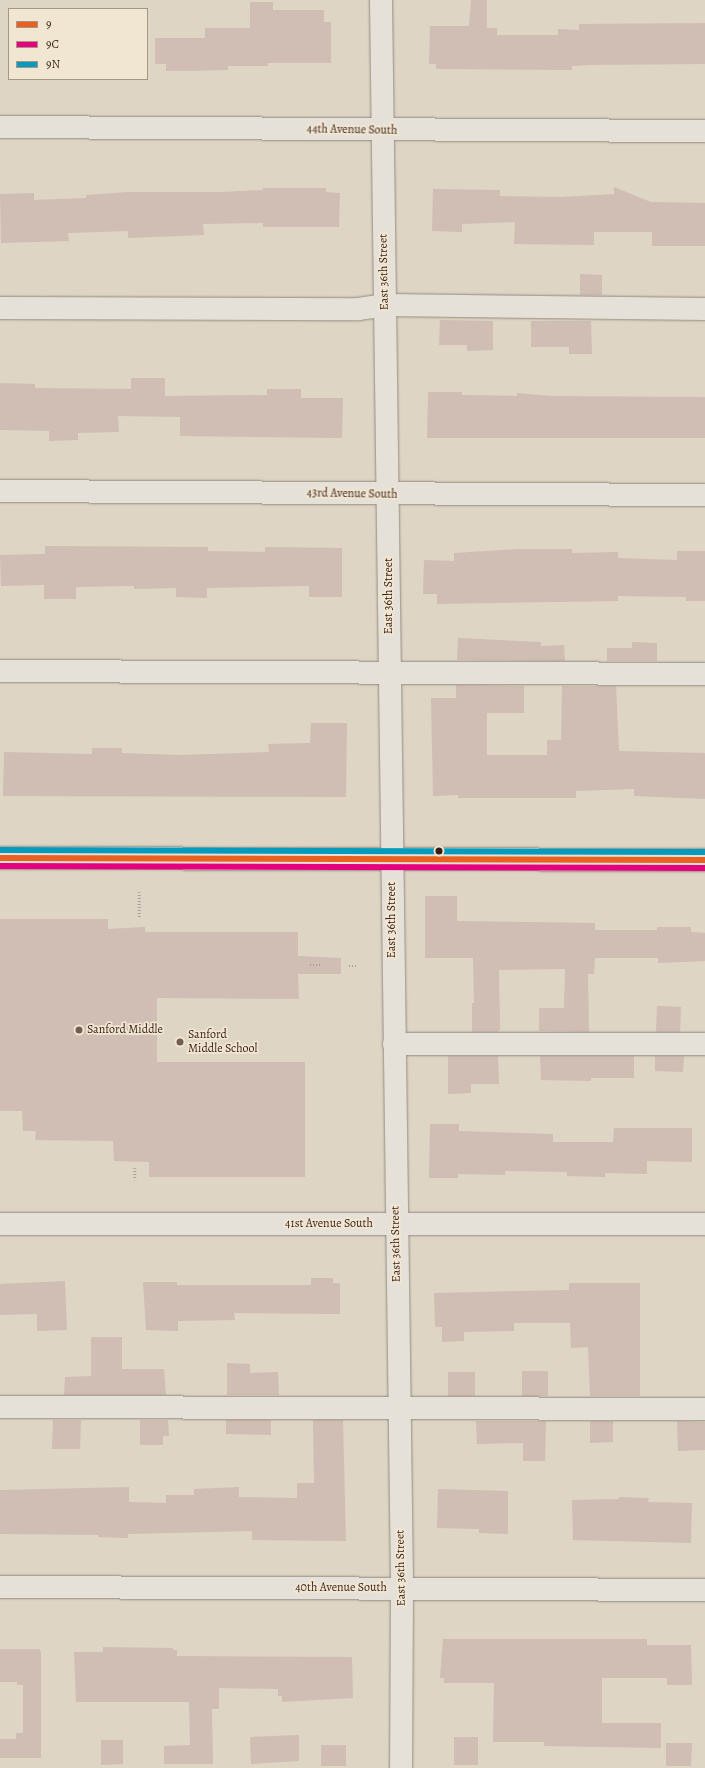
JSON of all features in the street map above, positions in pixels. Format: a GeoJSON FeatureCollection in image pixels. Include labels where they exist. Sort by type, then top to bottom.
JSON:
{"type":"FeatureCollection","features":[{"type":"Feature","properties":{"kind":"street","name":"East 36th Street"},"geometry":{"type":"LineString","coordinates":[[381,0],[388,495],[395,1224],[402,1588],[401,1768]]}},
{"type":"Feature","properties":{"kind":"street","name":"44th Avenue South"},"geometry":{"type":"LineString","coordinates":[[0,127],[705,131]]}},
{"type":"Feature","properties":{"kind":"street"},"geometry":{"type":"LineString","coordinates":[[0,308],[358,309],[385,305],[705,309]]}},
{"type":"Feature","properties":{"kind":"street","name":"43rd Avenue South"},"geometry":{"type":"LineString","coordinates":[[0,491],[388,495],[705,495]]}},
{"type":"Feature","properties":{"kind":"street"},"geometry":{"type":"LineString","coordinates":[[0,671],[705,674]]}},
{"type":"Feature","properties":{"kind":"street"},"geometry":{"type":"LineString","coordinates":[[0,858],[705,860]]}},
{"type":"Feature","properties":{"kind":"street"},"geometry":{"type":"LineString","coordinates":[[394,1044],[705,1044]]}},
{"type":"Feature","properties":{"kind":"street","name":"41st Avenue South"},"geometry":{"type":"LineString","coordinates":[[0,1224],[705,1224]]}},
{"type":"Feature","properties":{"kind":"street"},"geometry":{"type":"LineString","coordinates":[[0,1407],[705,1409]]}},
{"type":"Feature","properties":{"kind":"street","name":"40th Avenue South"},"geometry":{"type":"LineString","coordinates":[[0,1587],[705,1590]]}},
{"type":"Feature","properties":{"kind":"path"},"geometry":{"type":"LineString","coordinates":[[139,917],[140,892]]}},
{"type":"Feature","properties":{"kind":"path"},"geometry":{"type":"LineString","coordinates":[[310,965],[321,965]]}},
{"type":"Feature","properties":{"kind":"path"},"geometry":{"type":"LineString","coordinates":[[348,966],[356,966]]}},
{"type":"Feature","properties":{"kind":"path"},"geometry":{"type":"LineString","coordinates":[[135,1168],[136,1180]]}},
{"type":"Feature","properties":{"kind":"building"},"geometry":{"type":"Polygon","coordinates":[[[471,0],[487,0],[487,28],[497,28],[497,35],[558,35],[558,29],[579,30],[579,24],[705,23],[705,64],[591,65],[572,66],[572,70],[436,69],[436,64],[429,64],[430,26],[469,26],[471,0]]]}},
{"type":"Feature","properties":{"kind":"building"},"geometry":{"type":"Polygon","coordinates":[[[250,2],[273,2],[273,10],[324,10],[324,22],[331,22],[331,63],[268,63],[268,66],[228,66],[228,70],[186,71],[166,71],[166,64],[155,64],[155,38],[205,38],[205,28],[250,28],[250,2]]]}},
{"type":"Feature","properties":{"kind":"building"},"geometry":{"type":"Polygon","coordinates":[[[614,187],[651,202],[705,203],[705,246],[652,246],[652,232],[594,232],[594,245],[514,244],[515,222],[462,224],[462,232],[432,231],[433,189],[500,190],[500,196],[562,197],[614,194],[614,187]]]}},
{"type":"Feature","properties":{"kind":"building"},"geometry":{"type":"Polygon","coordinates":[[[263,188],[326,188],[326,192],[340,193],[339,227],[263,227],[263,223],[203,224],[204,235],[128,238],[128,231],[68,233],[69,241],[1,243],[0,194],[34,193],[34,200],[86,198],[86,195],[128,192],[221,192],[263,190],[263,188]]]}},
{"type":"Feature","properties":{"kind":"building"},"geometry":{"type":"Polygon","coordinates":[[[580,274],[602,275],[602,295],[580,295],[580,274]]]}},
{"type":"Feature","properties":{"kind":"building"},"geometry":{"type":"Polygon","coordinates":[[[440,320],[493,321],[493,350],[467,351],[467,345],[439,345],[440,320]]]}},
{"type":"Feature","properties":{"kind":"building"},"geometry":{"type":"Polygon","coordinates":[[[531,321],[591,321],[592,354],[569,354],[569,347],[531,347],[531,321]]]}},
{"type":"Feature","properties":{"kind":"building"},"geometry":{"type":"Polygon","coordinates":[[[131,378],[165,378],[165,396],[267,395],[267,389],[301,389],[301,398],[343,398],[342,438],[180,436],[180,417],[118,416],[119,432],[78,433],[78,440],[49,441],[49,431],[0,430],[0,383],[35,384],[35,388],[131,389],[131,378]]]}},
{"type":"Feature","properties":{"kind":"building"},"geometry":{"type":"Polygon","coordinates":[[[428,392],[462,392],[462,395],[517,396],[517,393],[551,396],[705,397],[705,438],[427,438],[428,392]]]}},
{"type":"Feature","properties":{"kind":"building"},"geometry":{"type":"Polygon","coordinates":[[[45,546],[208,547],[208,551],[265,552],[265,547],[342,548],[342,597],[309,597],[309,586],[207,588],[207,598],[176,597],[176,588],[134,589],[134,586],[76,587],[76,599],[44,599],[44,585],[1,586],[0,555],[45,554],[45,546]]]}},
{"type":"Feature","properties":{"kind":"building"},"geometry":{"type":"Polygon","coordinates":[[[518,549],[572,549],[572,553],[618,552],[618,558],[677,560],[677,551],[705,551],[705,601],[686,601],[686,597],[618,596],[618,601],[437,604],[437,594],[423,594],[424,560],[454,561],[454,553],[518,549]]]}},
{"type":"Feature","properties":{"kind":"building"},"geometry":{"type":"Polygon","coordinates":[[[458,638],[541,642],[541,646],[564,645],[565,661],[457,660],[458,638]]]}},
{"type":"Feature","properties":{"kind":"building"},"geometry":{"type":"Polygon","coordinates":[[[632,642],[657,643],[657,661],[607,661],[607,648],[632,648],[632,642]]]}},
{"type":"Feature","properties":{"kind":"building"},"geometry":{"type":"Polygon","coordinates":[[[456,685],[524,686],[524,713],[487,713],[487,755],[547,755],[547,740],[561,740],[562,686],[616,686],[619,751],[705,753],[705,799],[634,796],[634,789],[576,791],[576,798],[458,798],[458,795],[433,796],[431,698],[456,698],[456,685]]]}},
{"type":"Feature","properties":{"kind":"building"},"geometry":{"type":"Polygon","coordinates":[[[311,723],[347,723],[346,797],[3,796],[4,752],[92,754],[92,748],[122,748],[122,753],[180,755],[269,752],[268,744],[310,743],[311,723]]]}},
{"type":"Feature","properties":{"kind":"building"},"geometry":{"type":"Polygon","coordinates":[[[425,896],[457,896],[457,921],[595,923],[595,930],[657,930],[657,927],[691,927],[691,932],[705,933],[705,961],[658,963],[658,958],[595,958],[594,974],[588,974],[589,1032],[539,1031],[539,1008],[564,1008],[565,969],[499,970],[500,1029],[498,1032],[472,1032],[472,1003],[474,1003],[473,958],[425,958],[425,896]]]}},
{"type":"Feature","properties":{"kind":"building","name":"Sanford Middle"},"geometry":{"type":"Polygon","coordinates":[[[0,919],[108,919],[108,929],[145,927],[145,932],[298,932],[298,956],[341,958],[341,974],[298,974],[299,999],[157,998],[157,1062],[305,1062],[305,1177],[149,1177],[149,1162],[114,1161],[113,1141],[35,1140],[36,1131],[23,1131],[22,1111],[0,1111],[0,919]]]}},
{"type":"Feature","properties":{"kind":"building"},"geometry":{"type":"Polygon","coordinates":[[[657,1006],[681,1007],[680,1032],[656,1032],[657,1006]]]}},
{"type":"Feature","properties":{"kind":"building"},"geometry":{"type":"Polygon","coordinates":[[[448,1056],[498,1056],[499,1084],[471,1084],[471,1093],[448,1094],[448,1056]]]}},
{"type":"Feature","properties":{"kind":"building"},"geometry":{"type":"Polygon","coordinates":[[[540,1056],[634,1056],[634,1078],[591,1078],[591,1081],[541,1080],[540,1056]]]}},
{"type":"Feature","properties":{"kind":"building"},"geometry":{"type":"Polygon","coordinates":[[[655,1056],[684,1056],[683,1072],[655,1071],[655,1056]]]}},
{"type":"Feature","properties":{"kind":"building"},"geometry":{"type":"Polygon","coordinates":[[[430,1124],[459,1124],[459,1131],[553,1134],[553,1142],[613,1142],[614,1128],[692,1128],[692,1162],[647,1161],[647,1174],[605,1173],[605,1177],[567,1176],[567,1172],[505,1171],[505,1175],[458,1174],[458,1178],[429,1178],[430,1124]]]}},
{"type":"Feature","properties":{"kind":"building"},"geometry":{"type":"Polygon","coordinates":[[[311,1278],[333,1278],[333,1283],[340,1283],[340,1314],[234,1313],[235,1320],[178,1321],[178,1331],[146,1330],[143,1282],[177,1282],[177,1285],[311,1285],[311,1278]]]}},
{"type":"Feature","properties":{"kind":"building"},"geometry":{"type":"Polygon","coordinates":[[[65,1281],[67,1330],[37,1331],[37,1314],[0,1315],[0,1284],[65,1281]]]}},
{"type":"Feature","properties":{"kind":"building"},"geometry":{"type":"Polygon","coordinates":[[[569,1283],[640,1283],[640,1396],[590,1396],[588,1347],[571,1348],[570,1323],[514,1323],[514,1331],[464,1332],[464,1341],[442,1342],[442,1327],[435,1327],[434,1293],[569,1290],[569,1283]]]}},
{"type":"Feature","properties":{"kind":"building"},"geometry":{"type":"Polygon","coordinates":[[[91,1337],[122,1337],[122,1369],[164,1369],[166,1395],[64,1395],[65,1377],[91,1376],[91,1337]]]}},
{"type":"Feature","properties":{"kind":"building"},"geometry":{"type":"Polygon","coordinates":[[[227,1363],[250,1364],[250,1373],[278,1372],[279,1395],[227,1395],[227,1363]]]}},
{"type":"Feature","properties":{"kind":"building"},"geometry":{"type":"Polygon","coordinates":[[[522,1371],[548,1371],[548,1396],[522,1396],[522,1371]]]}},
{"type":"Feature","properties":{"kind":"building"},"geometry":{"type":"Polygon","coordinates":[[[448,1372],[475,1372],[475,1396],[448,1396],[448,1372]]]}},
{"type":"Feature","properties":{"kind":"building"},"geometry":{"type":"Polygon","coordinates":[[[53,1420],[81,1420],[80,1449],[52,1449],[53,1420]]]}},
{"type":"Feature","properties":{"kind":"building"},"geometry":{"type":"Polygon","coordinates":[[[140,1420],[168,1420],[169,1436],[163,1436],[163,1445],[140,1445],[140,1420]]]}},
{"type":"Feature","properties":{"kind":"building"},"geometry":{"type":"Polygon","coordinates":[[[226,1420],[271,1420],[271,1435],[226,1434],[226,1420]]]}},
{"type":"Feature","properties":{"kind":"building"},"geometry":{"type":"Polygon","coordinates":[[[313,1420],[343,1420],[346,1541],[252,1540],[252,1531],[128,1534],[128,1538],[98,1537],[98,1535],[0,1534],[0,1490],[129,1487],[129,1502],[166,1503],[166,1495],[194,1495],[194,1489],[239,1487],[239,1497],[297,1498],[297,1483],[314,1483],[313,1420]]]}},
{"type":"Feature","properties":{"kind":"building"},"geometry":{"type":"Polygon","coordinates":[[[476,1421],[546,1421],[545,1461],[523,1461],[523,1443],[477,1444],[476,1421]]]}},
{"type":"Feature","properties":{"kind":"building"},"geometry":{"type":"Polygon","coordinates":[[[590,1421],[613,1421],[613,1442],[590,1443],[590,1421]]]}},
{"type":"Feature","properties":{"kind":"building"},"geometry":{"type":"Polygon","coordinates":[[[677,1421],[705,1422],[705,1450],[678,1451],[677,1421]]]}},
{"type":"Feature","properties":{"kind":"building"},"geometry":{"type":"Polygon","coordinates":[[[438,1489],[508,1491],[508,1534],[479,1533],[479,1529],[437,1528],[438,1489]]]}},
{"type":"Feature","properties":{"kind":"building"},"geometry":{"type":"Polygon","coordinates":[[[619,1497],[649,1498],[648,1502],[692,1503],[691,1543],[573,1540],[572,1500],[619,1499],[619,1497]]]}},
{"type":"Feature","properties":{"kind":"building"},"geometry":{"type":"Polygon","coordinates":[[[443,1639],[647,1639],[647,1645],[691,1645],[692,1685],[667,1685],[667,1678],[602,1678],[602,1723],[661,1723],[661,1748],[544,1746],[544,1742],[493,1742],[494,1683],[444,1683],[444,1678],[440,1678],[443,1639]]]}},
{"type":"Feature","properties":{"kind":"building"},"geometry":{"type":"Polygon","coordinates":[[[103,1647],[173,1648],[173,1650],[177,1650],[177,1656],[352,1657],[353,1698],[282,1702],[282,1696],[278,1696],[278,1689],[219,1688],[219,1709],[212,1709],[213,1764],[164,1764],[164,1746],[190,1745],[189,1702],[76,1702],[74,1652],[103,1652],[103,1647]]]}},
{"type":"Feature","properties":{"kind":"building"},"geometry":{"type":"Polygon","coordinates":[[[0,1649],[39,1649],[41,1652],[41,1758],[0,1758],[0,1739],[16,1739],[16,1733],[23,1733],[23,1685],[17,1685],[17,1682],[0,1682],[0,1649]]]}},
{"type":"Feature","properties":{"kind":"building"},"geometry":{"type":"Polygon","coordinates":[[[299,1735],[299,1761],[251,1764],[250,1737],[299,1735]]]}},
{"type":"Feature","properties":{"kind":"building"},"geometry":{"type":"Polygon","coordinates":[[[454,1737],[478,1737],[478,1765],[454,1765],[454,1737]]]}},
{"type":"Feature","properties":{"kind":"building"},"geometry":{"type":"Polygon","coordinates":[[[101,1740],[123,1740],[123,1764],[101,1765],[101,1740]]]}},
{"type":"Feature","properties":{"kind":"building"},"geometry":{"type":"Polygon","coordinates":[[[666,1743],[692,1743],[691,1766],[666,1766],[666,1743]]]}},
{"type":"Feature","properties":{"kind":"building"},"geometry":{"type":"Polygon","coordinates":[[[321,1745],[346,1745],[346,1766],[321,1766],[321,1745]]]}},
{"type":"Feature","properties":{"kind":"transit line","name":"9N"},"geometry":{"type":"LineString","coordinates":[[0,850],[705,852]]}},
{"type":"Feature","properties":{"kind":"transit line","name":"9"},"geometry":{"type":"LineString","coordinates":[[0,858],[705,860]]}},
{"type":"Feature","properties":{"kind":"transit line","name":"9C"},"geometry":{"type":"LineString","coordinates":[[0,866],[705,868]]}},
{"type":"Feature","properties":{"kind":"place","name":"Sanford Middle"},"geometry":{"type":"Point","coordinates":[79,1030]}},
{"type":"Feature","properties":{"kind":"place","name":"Sanford Middle School"},"geometry":{"type":"Point","coordinates":[180,1042]}}]}
